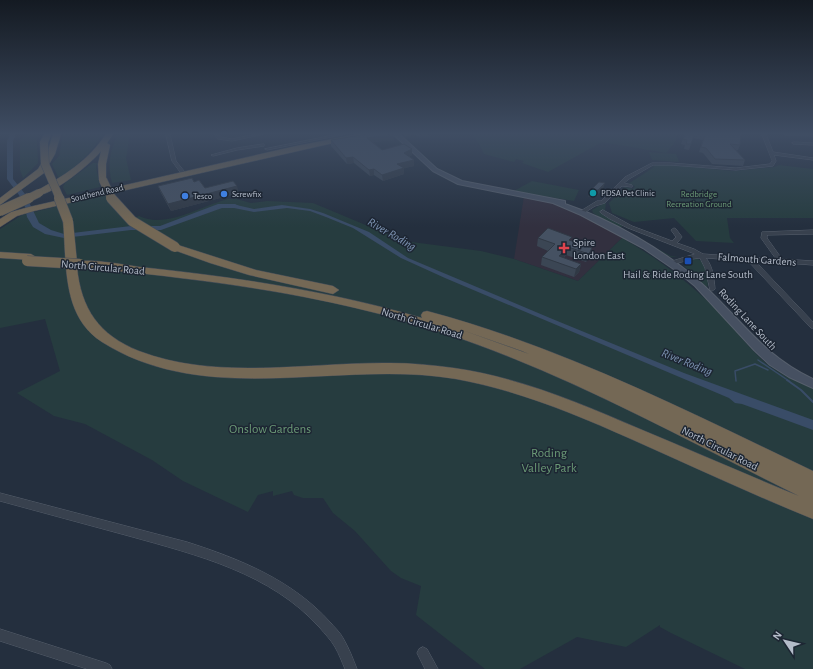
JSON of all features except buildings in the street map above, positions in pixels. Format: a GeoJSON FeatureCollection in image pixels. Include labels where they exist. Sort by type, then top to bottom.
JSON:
{"type":"FeatureCollection","features":[{"type":"Feature","properties":{"kind":"highway"},"geometry":{"type":"LineString","coordinates":[[0,202],[31,180],[44,165]]}},
{"type":"Feature","properties":{"kind":"highway"},"geometry":{"type":"LineString","coordinates":[[46,165],[66,212],[71,249],[73,290],[82,313],[91,325],[105,337],[148,358],[190,369],[227,372],[409,368],[488,380],[539,395],[616,425],[791,484],[813,510]]}},
{"type":"Feature","properties":{"kind":"highway"},"geometry":{"type":"LineString","coordinates":[[0,211],[34,196],[68,177],[83,165]]}},
{"type":"Feature","properties":{"kind":"highway"},"geometry":{"type":"LineString","coordinates":[[102,165],[101,175],[113,202],[126,217],[146,231],[175,247],[212,261],[258,274],[334,291],[356,298]]}},
{"type":"Feature","properties":{"kind":"highway","name":"Southend Road"},"geometry":{"type":"LineString","coordinates":[[22,209],[206,165]]}},
{"type":"Feature","properties":{"kind":"highway","name":"Southend Road"},"geometry":{"type":"LineString","coordinates":[[22,209],[217,165]]}},
{"type":"Feature","properties":{"kind":"highway"},"geometry":{"type":"LineString","coordinates":[[0,202],[22,209]]}},
{"type":"Feature","properties":{"kind":"highway"},"geometry":{"type":"LineString","coordinates":[[0,224],[22,209]]}},
{"type":"Feature","properties":{"kind":"highway","name":"North Circular Road"},"geometry":{"type":"LineString","coordinates":[[0,255],[215,275],[356,298],[447,320],[551,356],[656,402],[791,484],[813,479]]}},
{"type":"Feature","properties":{"kind":"highway","name":"North Circular Road"},"geometry":{"type":"LineString","coordinates":[[0,259],[79,262],[267,288],[353,304],[417,321],[492,346],[562,372],[658,417],[813,494]]}},
{"type":"Feature","properties":{"kind":"street"},"geometry":{"type":"LineString","coordinates":[[177,165],[182,171]]}},
{"type":"Feature","properties":{"kind":"street","name":"Roding Lane South"},"geometry":{"type":"LineString","coordinates":[[430,165],[435,170],[460,183],[556,202],[582,212],[671,263],[704,290],[763,354],[792,374],[813,384]]}},
{"type":"Feature","properties":{"kind":"street"},"geometry":{"type":"LineString","coordinates":[[582,212],[604,200],[630,176],[650,165]]}},
{"type":"Feature","properties":{"kind":"street"},"geometry":{"type":"LineString","coordinates":[[693,165],[743,169],[769,165]]}},
{"type":"Feature","properties":{"kind":"street"},"geometry":{"type":"LineString","coordinates":[[621,184],[630,186]]}},
{"type":"Feature","properties":{"kind":"street"},"geometry":{"type":"LineString","coordinates":[[603,212],[611,219],[673,243],[701,256]]}},
{"type":"Feature","properties":{"kind":"street"},"geometry":{"type":"LineString","coordinates":[[673,243],[679,237],[674,230]]}},
{"type":"Feature","properties":{"kind":"street"},"geometry":{"type":"LineString","coordinates":[[780,261],[764,238],[764,233],[813,232]]}},
{"type":"Feature","properties":{"kind":"street"},"geometry":{"type":"LineString","coordinates":[[671,263],[691,257],[701,256]]}},
{"type":"Feature","properties":{"kind":"street","name":"Roding Lane South"},"geometry":{"type":"LineString","coordinates":[[701,256],[708,266],[712,289]]}},
{"type":"Feature","properties":{"kind":"street","name":"Falmouth Gardens"},"geometry":{"type":"LineString","coordinates":[[701,256],[812,264]]}},
{"type":"Feature","properties":{"kind":"street"},"geometry":{"type":"LineString","coordinates":[[750,259],[813,326]]}},
{"type":"Feature","properties":{"kind":"street"},"geometry":{"type":"LineString","coordinates":[[0,497],[196,549],[224,558],[253,572],[296,598],[316,617],[338,640],[351,669]]}},
{"type":"Feature","properties":{"kind":"street"},"geometry":{"type":"LineString","coordinates":[[0,635],[106,669]]}},
{"type":"Feature","properties":{"kind":"street"},"geometry":{"type":"LineString","coordinates":[[423,653],[432,669]]}},
{"type":"Feature","properties":{"kind":"shaded area","name":"Spire London East"},"geometry":{"type":"Polygon","coordinates":[[[524,196],[547,201],[581,213],[622,238],[578,281],[514,259],[524,196]]]}},
{"type":"Feature","properties":{"kind":"green space"},"geometry":{"type":"Polygon","coordinates":[[[20,165],[36,165],[23,178],[20,165]]]}},
{"type":"Feature","properties":{"kind":"green space"},"geometry":{"type":"Polygon","coordinates":[[[53,165],[76,165],[72,169],[59,179],[53,165]]]}},
{"type":"Feature","properties":{"kind":"green space"},"geometry":{"type":"Polygon","coordinates":[[[90,165],[96,165],[100,187],[67,195],[63,187],[65,183],[90,165]]]}},
{"type":"Feature","properties":{"kind":"green space"},"geometry":{"type":"Polygon","coordinates":[[[110,165],[128,165],[131,180],[112,183],[110,165]]]}},
{"type":"Feature","properties":{"kind":"green space"},"geometry":{"type":"Polygon","coordinates":[[[528,165],[560,165],[548,172],[528,165]]]}},
{"type":"Feature","properties":{"kind":"green space","name":"Redbridge Recreation Ground"},"geometry":{"type":"Polygon","coordinates":[[[656,165],[673,165],[733,171],[781,165],[813,169],[813,218],[727,218],[730,238],[734,243],[696,241],[674,218],[634,222],[612,213],[609,203],[625,187],[633,189],[635,186],[628,184],[654,167],[648,168],[656,165]]]}},
{"type":"Feature","properties":{"kind":"green space"},"geometry":{"type":"Polygon","coordinates":[[[532,181],[579,190],[574,201],[514,191],[532,181]]]}},
{"type":"Feature","properties":{"kind":"green space","name":"Roding Valley Park"},"geometry":{"type":"Polygon","coordinates":[[[112,193],[134,218],[139,216],[160,220],[184,215],[228,199],[236,199],[251,203],[267,201],[313,203],[404,241],[481,251],[514,259],[578,281],[622,238],[647,253],[671,270],[715,308],[753,351],[767,364],[789,378],[813,388],[813,669],[745,669],[671,633],[660,627],[660,625],[626,647],[577,637],[520,669],[485,669],[416,615],[421,586],[401,578],[391,571],[355,531],[333,513],[323,498],[303,498],[294,495],[292,491],[273,496],[273,491],[258,495],[248,512],[183,481],[152,460],[85,424],[54,416],[17,393],[60,371],[45,319],[0,328],[0,229],[22,215],[112,193]]]}},
{"type":"Feature","properties":{"kind":"green space"},"geometry":{"type":"Polygon","coordinates":[[[606,202],[605,211],[602,210],[599,212],[623,226],[618,228],[671,256],[678,257],[671,257],[624,233],[593,213],[592,210],[606,202]]]}},
{"type":"Feature","properties":{"kind":"green space"},"geometry":{"type":"Polygon","coordinates":[[[695,258],[702,261],[706,271],[708,278],[707,288],[684,266],[685,262],[695,258]]]}},
{"type":"Feature","properties":{"kind":"water"},"geometry":{"type":"Polygon","coordinates":[[[221,204],[232,204],[254,209],[282,205],[310,209],[323,213],[369,232],[408,258],[550,318],[684,373],[813,420],[813,430],[742,404],[735,403],[729,398],[445,278],[401,258],[353,228],[326,217],[310,211],[287,208],[254,212],[224,206],[221,204]]]}},
{"type":"Feature","properties":{"kind":"waterway","name":"River Roding"},"geometry":{"type":"LineString","coordinates":[[10,165],[10,179],[22,194],[29,207],[31,217],[36,225],[48,232],[64,236],[131,228],[161,228],[221,206],[235,206]]}},
{"type":"Feature","properties":{"kind":"waterway"},"geometry":{"type":"LineString","coordinates":[[758,360],[789,381]]}},
{"type":"Feature","properties":{"kind":"waterway"},"geometry":{"type":"LineString","coordinates":[[736,381],[735,371],[755,364],[768,370]]}},
{"type":"Feature","properties":{"kind":"waterway"},"geometry":{"type":"LineString","coordinates":[[787,380],[801,390],[813,402]]}},
{"type":"Feature","properties":{"kind":"place","name":"PDSA Pet Clinic"},"geometry":{"type":"Point","coordinates":[593,193]}},
{"type":"Feature","properties":{"kind":"place","name":"Screwfix"},"geometry":{"type":"Point","coordinates":[224,194]}},
{"type":"Feature","properties":{"kind":"place","name":"Tesco"},"geometry":{"type":"Point","coordinates":[185,196]}},
{"type":"Feature","properties":{"kind":"place","name":"Spire London East"},"geometry":{"type":"Point","coordinates":[564,248]}},
{"type":"Feature","properties":{"kind":"place","name":"Hail & Ride Roding Lane South"},"geometry":{"type":"Point","coordinates":[688,261]}},
{"type":"Feature","properties":{"kind":"park label","name":"Onslow Gardens"},"geometry":{"type":"Point","coordinates":[270,428]}}]}
